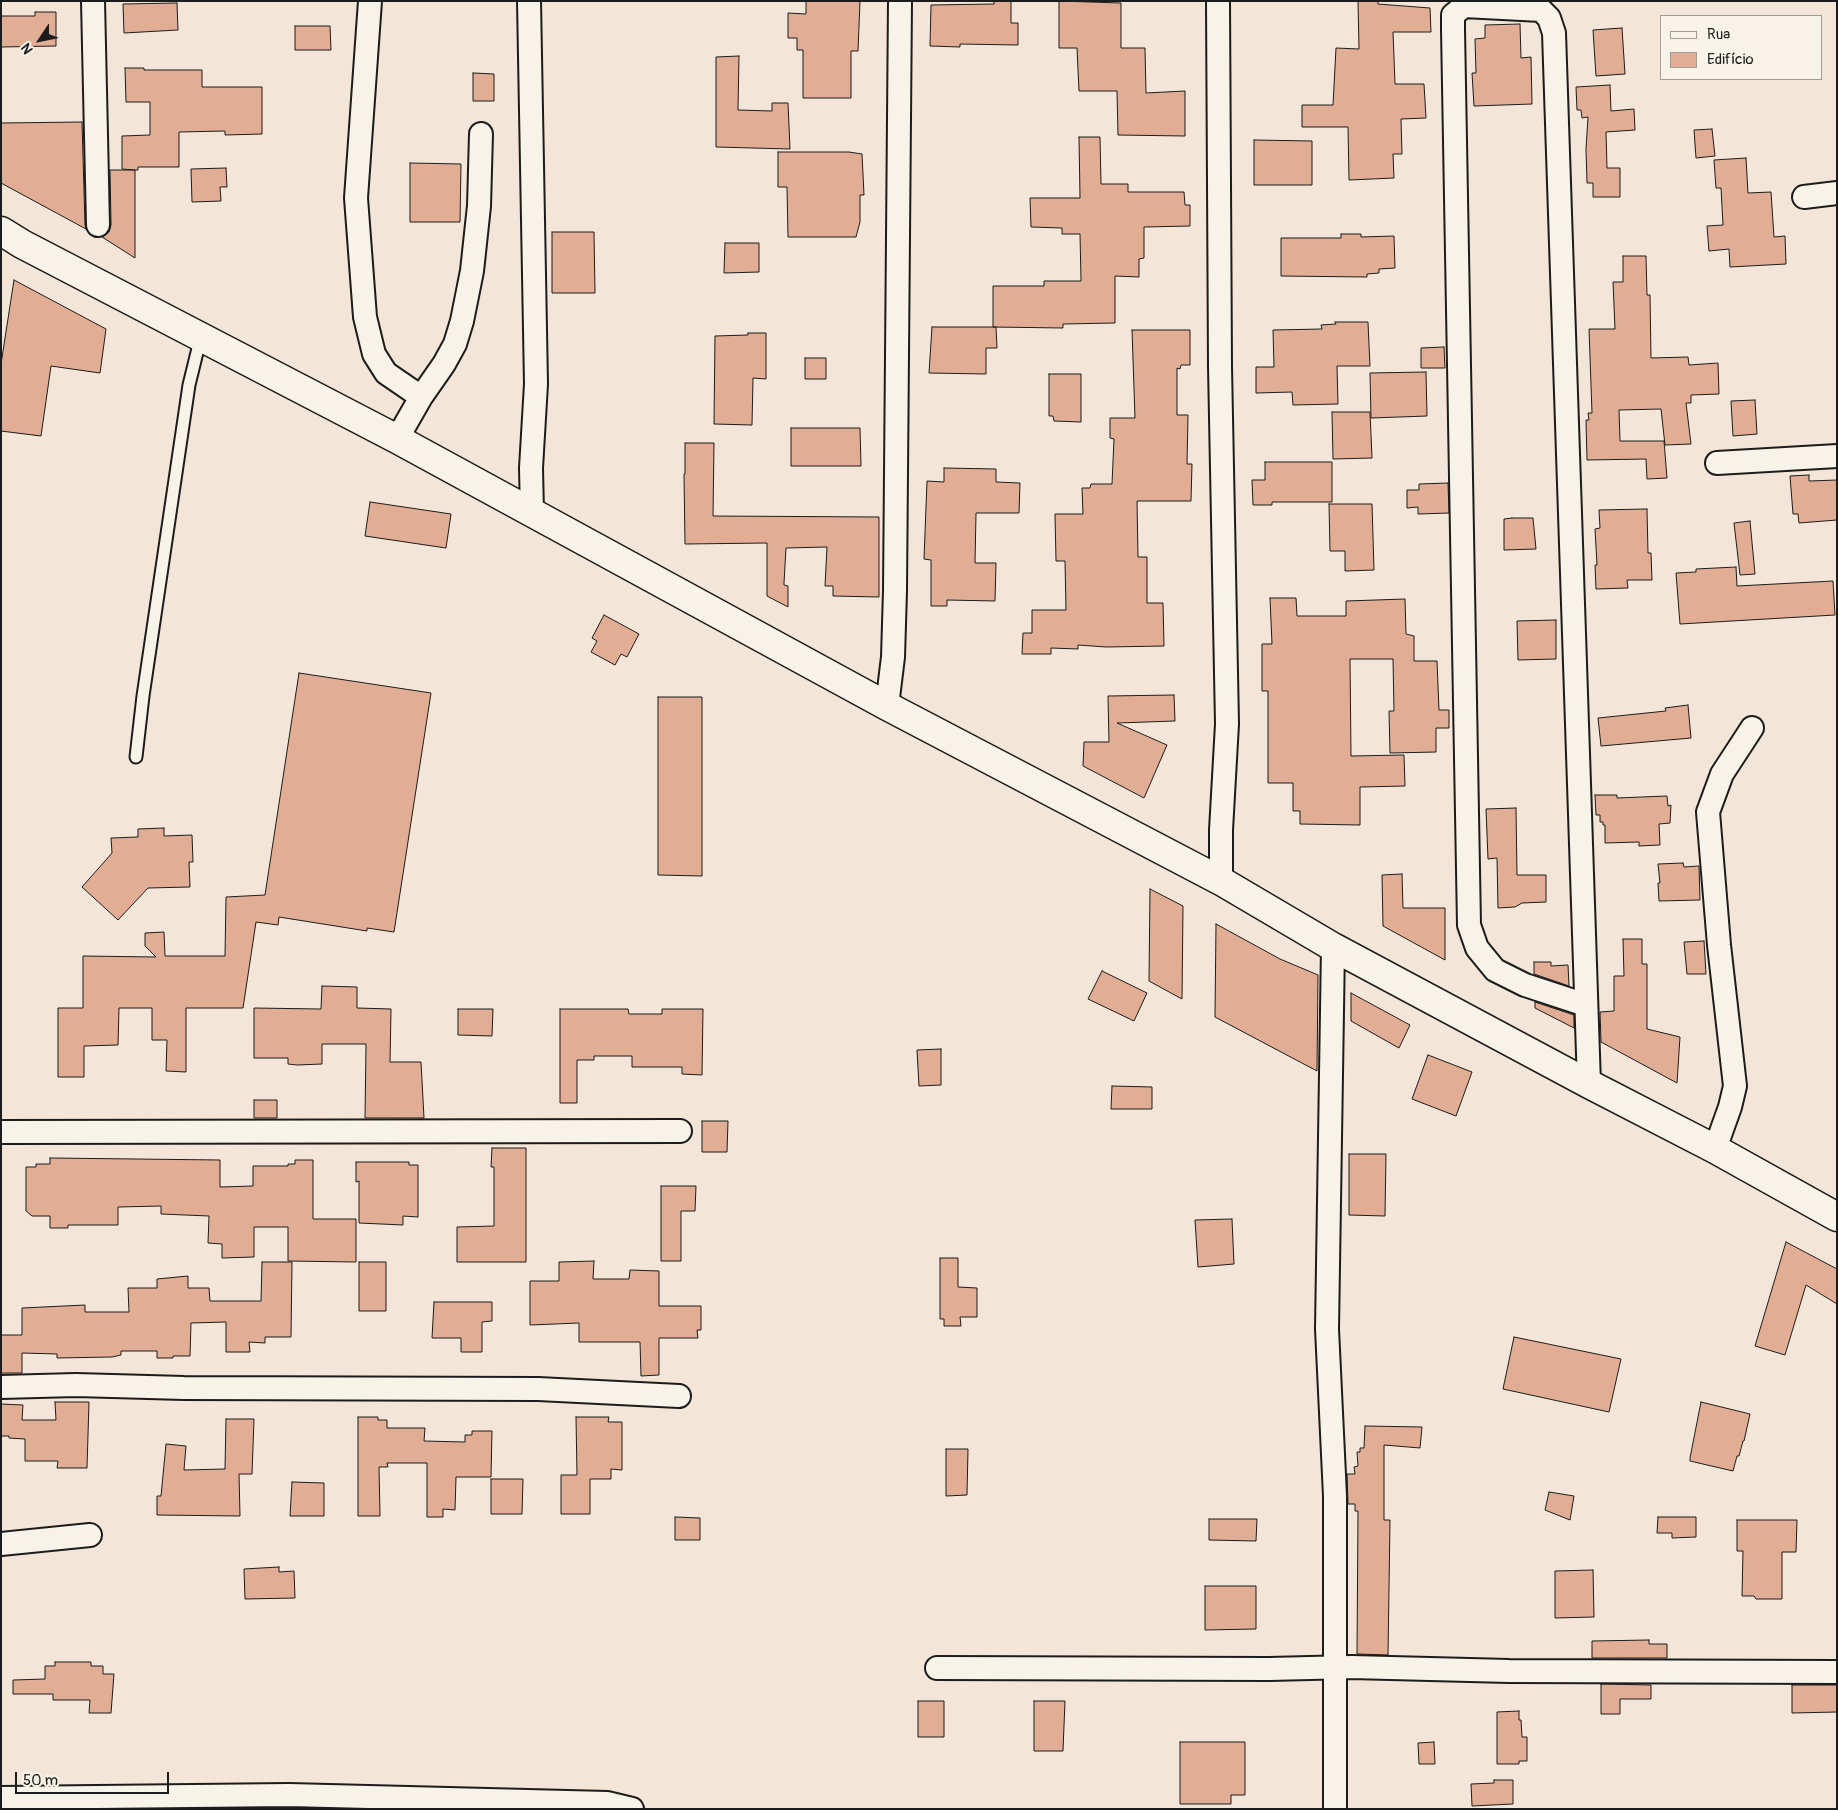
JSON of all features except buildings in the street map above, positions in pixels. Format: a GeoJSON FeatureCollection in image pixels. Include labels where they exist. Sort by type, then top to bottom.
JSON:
{"type":"FeatureCollection","features":[{"type":"Feature","properties":{"kind":"street"},"geometry":{"type":"LineString","coordinates":[[93,1],[98,225]]}},
{"type":"Feature","properties":{"kind":"street"},"geometry":{"type":"LineString","coordinates":[[370,1],[356,198],[365,317],[374,354],[386,373],[421,397]]}},
{"type":"Feature","properties":{"kind":"street"},"geometry":{"type":"LineString","coordinates":[[529,1],[536,384],[531,468],[532,513]]}},
{"type":"Feature","properties":{"kind":"street"},"geometry":{"type":"LineString","coordinates":[[887,706],[893,657],[895,590],[900,1]]}},
{"type":"Feature","properties":{"kind":"street"},"geometry":{"type":"LineString","coordinates":[[1218,1],[1220,366],[1227,724],[1221,830],[1221,881]]}},
{"type":"Feature","properties":{"kind":"street"},"geometry":{"type":"LineString","coordinates":[[1586,1005],[1525,985],[1495,970],[1477,948],[1469,926],[1453,29],[1454,15],[1464,6],[1541,10],[1549,18],[1554,33],[1589,1084]]}},
{"type":"Feature","properties":{"kind":"street"},"geometry":{"type":"LineString","coordinates":[[397,439],[421,397],[444,364],[454,344],[462,321],[472,271],[478,215],[481,134]]}},
{"type":"Feature","properties":{"kind":"street"},"geometry":{"type":"LineString","coordinates":[[1804,197],[1837,193]]}},
{"type":"Feature","properties":{"kind":"street"},"geometry":{"type":"LineString","coordinates":[[1,232],[397,439],[887,706],[1221,881],[1333,947],[1714,1149],[1837,1217]]}},
{"type":"Feature","properties":{"kind":"street"},"geometry":{"type":"LineString","coordinates":[[1717,463],[1837,456]]}},
{"type":"Feature","properties":{"kind":"street"},"geometry":{"type":"LineString","coordinates":[[1714,1149],[1730,1107],[1735,1086],[1719,945],[1708,812],[1722,774],[1752,728]]}},
{"type":"Feature","properties":{"kind":"street"},"geometry":{"type":"LineString","coordinates":[[1333,947],[1327,1329],[1335,1496],[1335,1809]]}},
{"type":"Feature","properties":{"kind":"street"},"geometry":{"type":"LineString","coordinates":[[1,1132],[680,1132]]}},
{"type":"Feature","properties":{"kind":"street"},"geometry":{"type":"LineString","coordinates":[[1,1387],[76,1385],[194,1388],[538,1389],[678,1396]]}},
{"type":"Feature","properties":{"kind":"street"},"geometry":{"type":"LineString","coordinates":[[1,1544],[90,1535]]}},
{"type":"Feature","properties":{"kind":"street"},"geometry":{"type":"LineString","coordinates":[[937,1668],[1278,1669],[1334,1667],[1509,1671],[1837,1672]]}},
{"type":"Feature","properties":{"kind":"street"},"geometry":{"type":"LineString","coordinates":[[1,1798],[289,1802],[607,1803],[632,1809]]}},
{"type":"Feature","properties":{"kind":"lane"},"geometry":{"type":"LineString","coordinates":[[136,757],[143,696],[189,385],[201,336]]}}]}
